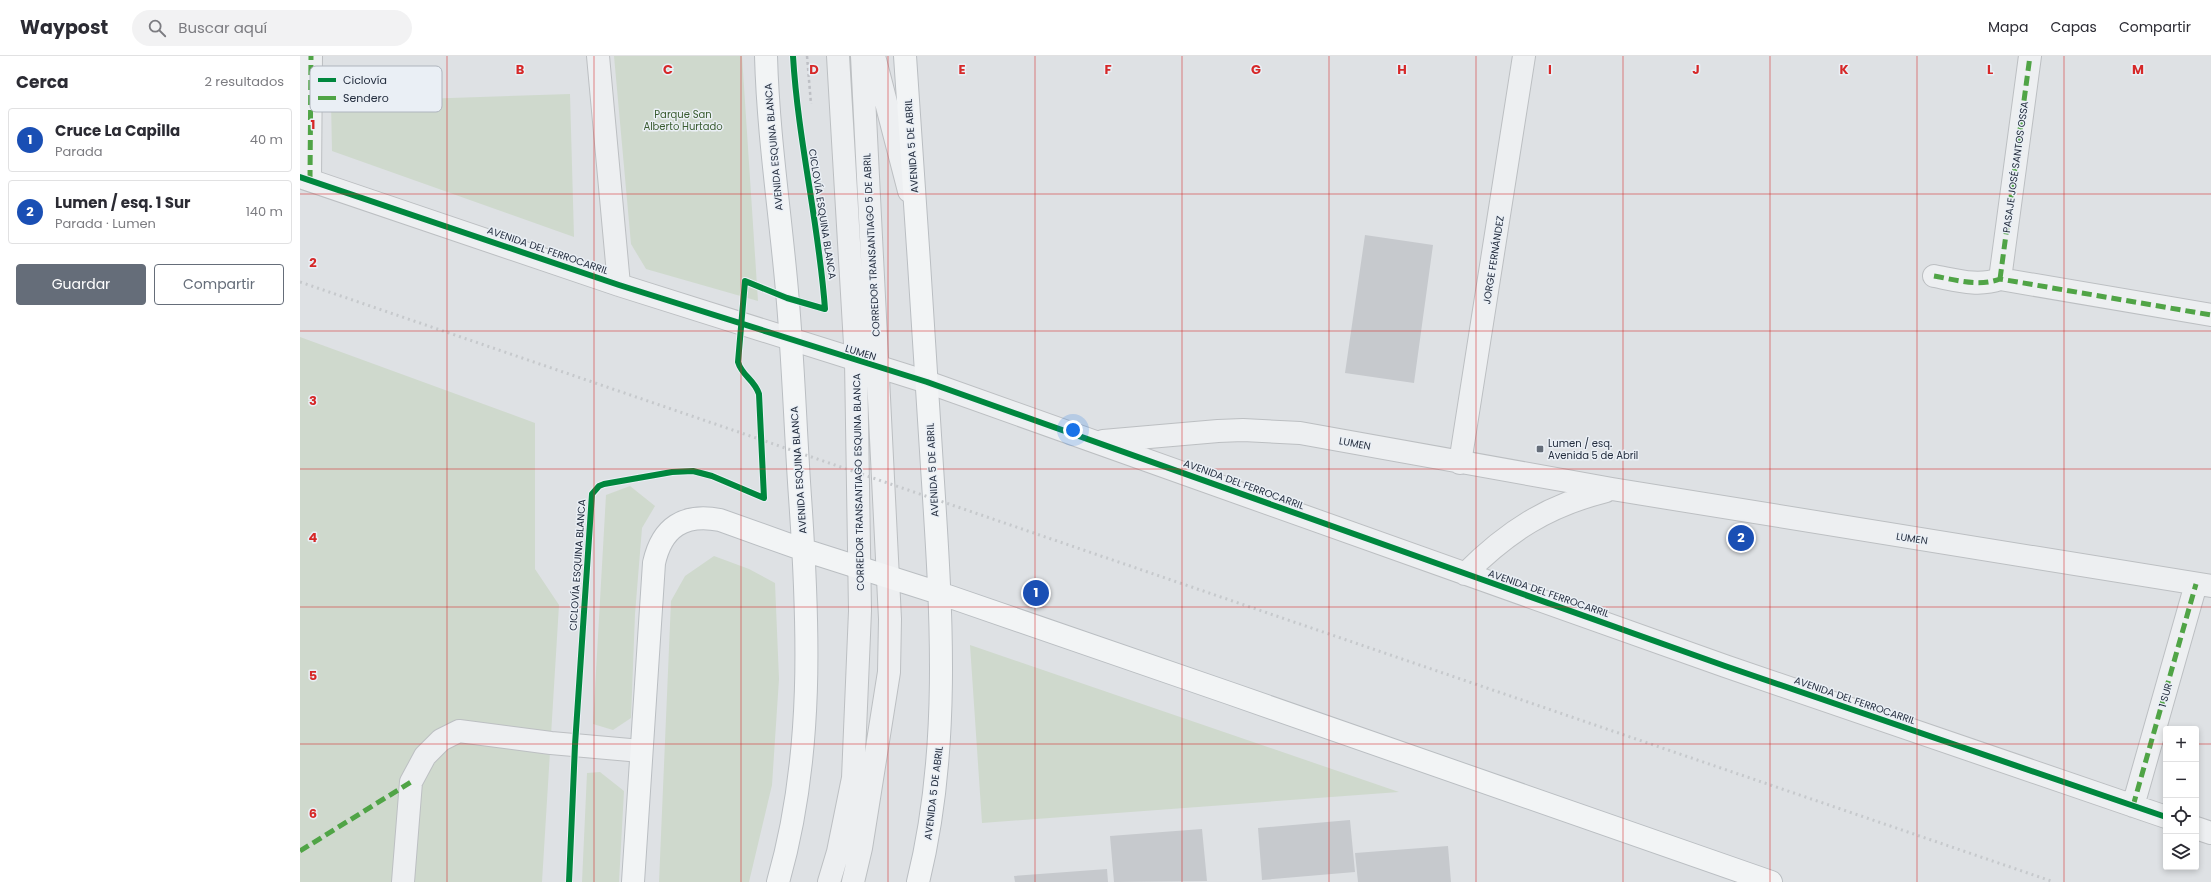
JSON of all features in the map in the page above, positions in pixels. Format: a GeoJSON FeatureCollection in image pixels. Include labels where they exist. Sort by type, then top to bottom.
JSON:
{"type":"FeatureCollection","features":[{"type":"Feature","properties":{"kind":"main road","name":"AVENIDA ESQUINA BLANCA"},"geometry":{"type":"LineString","coordinates":[[766,56],[768,114],[786,278],[804,550],[808,644],[804,744],[790,838],[778,882]]}},
{"type":"Feature","properties":{"kind":"main road","name":"AVENIDA 5 DE ABRIL"},"geometry":{"type":"LineString","coordinates":[[905,56],[927,382],[941,634],[941,706],[938,762],[931,821],[918,882]]}},
{"type":"Feature","properties":{"kind":"main road"},"geometry":{"type":"LineString","coordinates":[[633,882],[654,563],[661,540],[679,524],[692,519],[706,517],[720,520],[804,550],[939,593],[1771,882]]}},
{"type":"Feature","properties":{"kind":"street"},"geometry":{"type":"LineString","coordinates":[[311,56],[311,66]]}},
{"type":"Feature","properties":{"kind":"street"},"geometry":{"type":"LineString","coordinates":[[598,56],[619,285]]}},
{"type":"Feature","properties":{"kind":"street","name":"CORREDOR TRANSANTIAGO ESQUINA BLANCA"},"geometry":{"type":"LineString","coordinates":[[829,882],[838,852],[853,778],[859,670],[856,361],[838,56]]}},
{"type":"Feature","properties":{"kind":"street","name":"CORREDOR TRANSANTIAGO 5 DE ABRIL"},"geometry":{"type":"LineString","coordinates":[[862,56],[887,577]]}},
{"type":"Feature","properties":{"kind":"street"},"geometry":{"type":"LineString","coordinates":[[874,56],[916,220]]}},
{"type":"Feature","properties":{"kind":"street","name":"JORGE FERNÁNDEZ"},"geometry":{"type":"LineString","coordinates":[[1460,463],[1524,56]]}},
{"type":"Feature","properties":{"kind":"street","name":"PASAJE JOSÉ SANTOS OSSA"},"geometry":{"type":"LineString","coordinates":[[2000,279],[2030,56]]}},
{"type":"Feature","properties":{"kind":"street"},"geometry":{"type":"LineString","coordinates":[[305,178],[310,76]]}},
{"type":"Feature","properties":{"kind":"street","name":"AVENIDA DEL FERROCARRIL"},"geometry":{"type":"LineString","coordinates":[[305,178],[619,285],[790,340]]}},
{"type":"Feature","properties":{"kind":"street"},"geometry":{"type":"LineString","coordinates":[[1934,276],[1973,283],[1989,283],[2000,279],[2211,315]]}},
{"type":"Feature","properties":{"kind":"street","name":"LUMEN"},"geometry":{"type":"LineString","coordinates":[[790,340],[927,382]]}},
{"type":"Feature","properties":{"kind":"street","name":"AVENIDA DEL FERROCARRIL"},"geometry":{"type":"LineString","coordinates":[[927,382],[1465,574],[2163,817]]}},
{"type":"Feature","properties":{"kind":"street","name":"LUMEN"},"geometry":{"type":"LineString","coordinates":[[1096,442],[1218,431],[1269,431],[1300,433],[1460,463],[1612,489],[2204,585]]}},
{"type":"Feature","properties":{"kind":"street","name":"LUMEN"},"geometry":{"type":"LineString","coordinates":[[1465,574],[1489,549],[1517,528],[1547,511],[1579,498],[1612,489]]}},
{"type":"Feature","properties":{"kind":"street"},"geometry":{"type":"LineString","coordinates":[[853,882],[861,848],[890,672],[890,620],[887,577]]}},
{"type":"Feature","properties":{"kind":"street","name":"1 SUR"},"geometry":{"type":"LineString","coordinates":[[2133,806],[2204,585]]}},
{"type":"Feature","properties":{"kind":"street"},"geometry":{"type":"LineString","coordinates":[[402,882],[411,782],[425,756],[441,740],[459,731],[551,743],[641,751]]}},
{"type":"Feature","properties":{"kind":"street"},"geometry":{"type":"LineString","coordinates":[[2199,829],[2211,833]]}},
{"type":"Feature","properties":{"kind":"green space","name":"Parque San Alberto Hurtado"},"geometry":{"type":"Polygon","coordinates":[[[614,56],[742,56],[758,301],[646,269],[631,244],[614,56]]]}},
{"type":"Feature","properties":{"kind":"green space"},"geometry":{"type":"Polygon","coordinates":[[[570,94],[574,237],[332,151],[331,112],[442,112],[442,98],[570,94]]]}},
{"type":"Feature","properties":{"kind":"green space"},"geometry":{"type":"Polygon","coordinates":[[[300,337],[535,423],[535,569],[559,605],[542,882],[300,882],[300,337]]]}},
{"type":"Feature","properties":{"kind":"green space"},"geometry":{"type":"Polygon","coordinates":[[[630,486],[655,506],[642,528],[635,614],[631,718],[613,730],[593,724],[606,495],[630,486]]]}},
{"type":"Feature","properties":{"kind":"green space"},"geometry":{"type":"Polygon","coordinates":[[[714,556],[749,569],[775,583],[779,679],[772,785],[749,882],[659,882],[671,601],[685,576],[714,556]]]}},
{"type":"Feature","properties":{"kind":"green space"},"geometry":{"type":"Polygon","coordinates":[[[970,645],[1399,792],[982,823],[970,645]]]}},
{"type":"Feature","properties":{"kind":"green space"},"geometry":{"type":"Polygon","coordinates":[[[600,772],[624,791],[619,882],[582,882],[587,773],[600,772]]]}},
{"type":"Feature","properties":{"kind":"building"},"geometry":{"type":"Polygon","coordinates":[[[1365,235],[1433,245],[1414,383],[1345,373],[1365,235]]]}},
{"type":"Feature","properties":{"kind":"building"},"geometry":{"type":"Polygon","coordinates":[[[1350,820],[1355,872],[1262,880],[1258,828],[1350,820]]]}},
{"type":"Feature","properties":{"kind":"building"},"geometry":{"type":"Polygon","coordinates":[[[1202,829],[1207,881],[1114,882],[1110,836],[1202,829]]]}},
{"type":"Feature","properties":{"kind":"building"},"geometry":{"type":"Polygon","coordinates":[[[1448,846],[1451,882],[1358,882],[1355,853],[1448,846]]]}},
{"type":"Feature","properties":{"kind":"building"},"geometry":{"type":"Polygon","coordinates":[[[1107,869],[1108,882],[1015,882],[1014,876],[1107,869]]]}},
{"type":"Feature","properties":{"kind":"railway"},"geometry":{"type":"LineString","coordinates":[[300,282],[2054,882]]}},
{"type":"Feature","properties":{"kind":"marked path"},"geometry":{"type":"LineString","coordinates":[[311,56],[311,66]]}},
{"type":"Feature","properties":{"kind":"marked path"},"geometry":{"type":"LineString","coordinates":[[2000,279],[2030,56]]}},
{"type":"Feature","properties":{"kind":"marked path"},"geometry":{"type":"LineString","coordinates":[[310,180],[311,112]]}},
{"type":"Feature","properties":{"kind":"marked path"},"geometry":{"type":"LineString","coordinates":[[1934,276],[1975,283],[2000,279],[2211,315]]}},
{"type":"Feature","properties":{"kind":"marked path"},"geometry":{"type":"LineString","coordinates":[[2133,806],[2196,584]]}},
{"type":"Feature","properties":{"kind":"marked path"},"geometry":{"type":"LineString","coordinates":[[300,851],[411,782]]}},
{"type":"Feature","properties":{"kind":"cycle path","name":"CICLOVÍA ESQUINA BLANCA"},"geometry":{"type":"LineString","coordinates":[[569,882],[575,745],[592,494],[599,486],[604,484],[672,472],[693,471],[712,476],[764,498],[759,394],[757,389],[742,371],[738,362],[745,281],[787,298],[825,309],[818,246],[799,119],[793,56]]}},
{"type":"Feature","properties":{"kind":"cycle path"},"geometry":{"type":"LineString","coordinates":[[300,177],[619,285],[927,382],[1725,666],[2163,816]]}},
{"type":"Feature","properties":{"kind":"place","name":"Lumen / esq. Avenida 5 de Abril"},"geometry":{"type":"Point","coordinates":[1540,449]}},
{"type":"Feature","properties":{"kind":"place","name":"Lumen / esq. 1 Sur"},"geometry":{"type":"Point","coordinates":[1741,538]}},
{"type":"Feature","properties":{"kind":"place","name":"Cruce La Capilla"},"geometry":{"type":"Point","coordinates":[1036,593]}}]}
